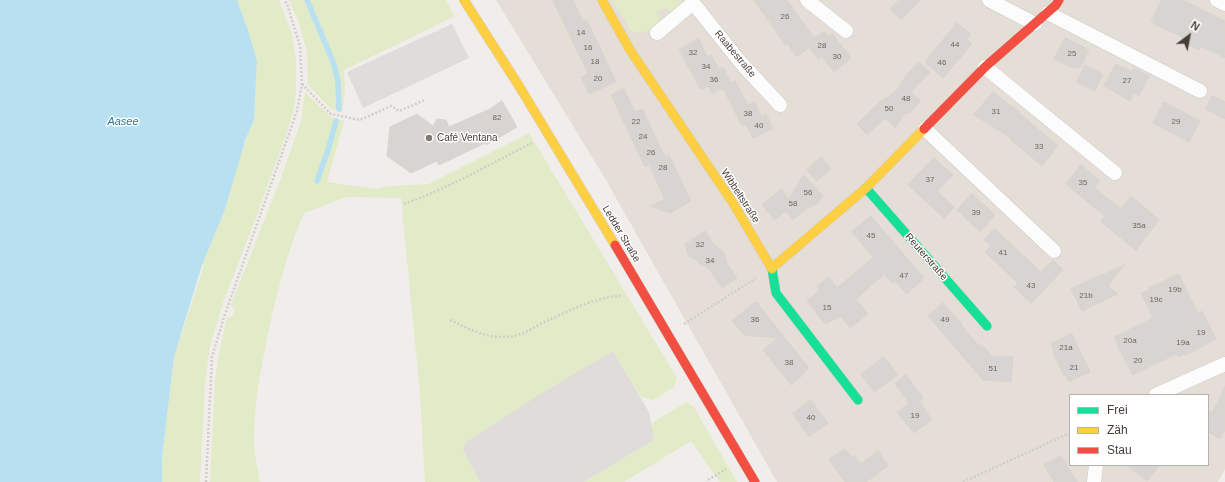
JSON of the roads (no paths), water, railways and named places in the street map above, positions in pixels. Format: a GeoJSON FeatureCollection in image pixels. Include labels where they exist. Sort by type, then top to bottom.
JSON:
{"type":"FeatureCollection","features":[{"type":"Feature","properties":{"kind":"street","name":"Ledder Straße"},"geometry":{"type":"LineString","coordinates":[[464,0],[549,135],[669,334],[755,482]]}},
{"type":"Feature","properties":{"kind":"street","name":"Wibbeltstraße"},"geometry":{"type":"LineString","coordinates":[[602,0],[630,50],[733,203],[772,268],[776,292],[858,400]]}},
{"type":"Feature","properties":{"kind":"street"},"geometry":{"type":"LineString","coordinates":[[807,0],[846,31]]}},
{"type":"Feature","properties":{"kind":"street"},"geometry":{"type":"LineString","coordinates":[[989,0],[1035,24]]}},
{"type":"Feature","properties":{"kind":"street"},"geometry":{"type":"LineString","coordinates":[[772,268],[866,188],[985,67],[1048,13],[1059,0]]}},
{"type":"Feature","properties":{"kind":"street"},"geometry":{"type":"LineString","coordinates":[[1217,0],[1225,4]]}},
{"type":"Feature","properties":{"kind":"street","name":"Raabestraße"},"geometry":{"type":"LineString","coordinates":[[657,33],[695,1],[741,63],[780,105]]}},
{"type":"Feature","properties":{"kind":"street"},"geometry":{"type":"LineString","coordinates":[[1048,13],[1200,90]]}},
{"type":"Feature","properties":{"kind":"street"},"geometry":{"type":"LineString","coordinates":[[985,67],[1115,173]]}},
{"type":"Feature","properties":{"kind":"street"},"geometry":{"type":"LineString","coordinates":[[925,129],[1054,251]]}},
{"type":"Feature","properties":{"kind":"street","name":"Reuterstraße"},"geometry":{"type":"LineString","coordinates":[[866,188],[987,326]]}},
{"type":"Feature","properties":{"kind":"street"},"geometry":{"type":"LineString","coordinates":[[1158,394],[1225,364]]}},
{"type":"Feature","properties":{"kind":"street"},"geometry":{"type":"LineString","coordinates":[[1094,482],[1096,466]]}},
{"type":"Feature","properties":{"kind":"water","name":"Aasee"},"geometry":{"type":"Polygon","coordinates":[[[0,0],[237,0],[248,30],[257,61],[254,120],[246,138],[224,212],[202,265],[174,357],[162,458],[162,482],[0,482],[0,0]]]}},
{"type":"Feature","properties":{"kind":"waterway"},"geometry":{"type":"LineString","coordinates":[[307,0],[334,64],[338,82],[339,109]]}},
{"type":"Feature","properties":{"kind":"waterway"},"geometry":{"type":"LineString","coordinates":[[317,181],[336,121]]}},
{"type":"Feature","properties":{"kind":"place","name":"Café Ventana"},"geometry":{"type":"Point","coordinates":[429,138]}}]}
